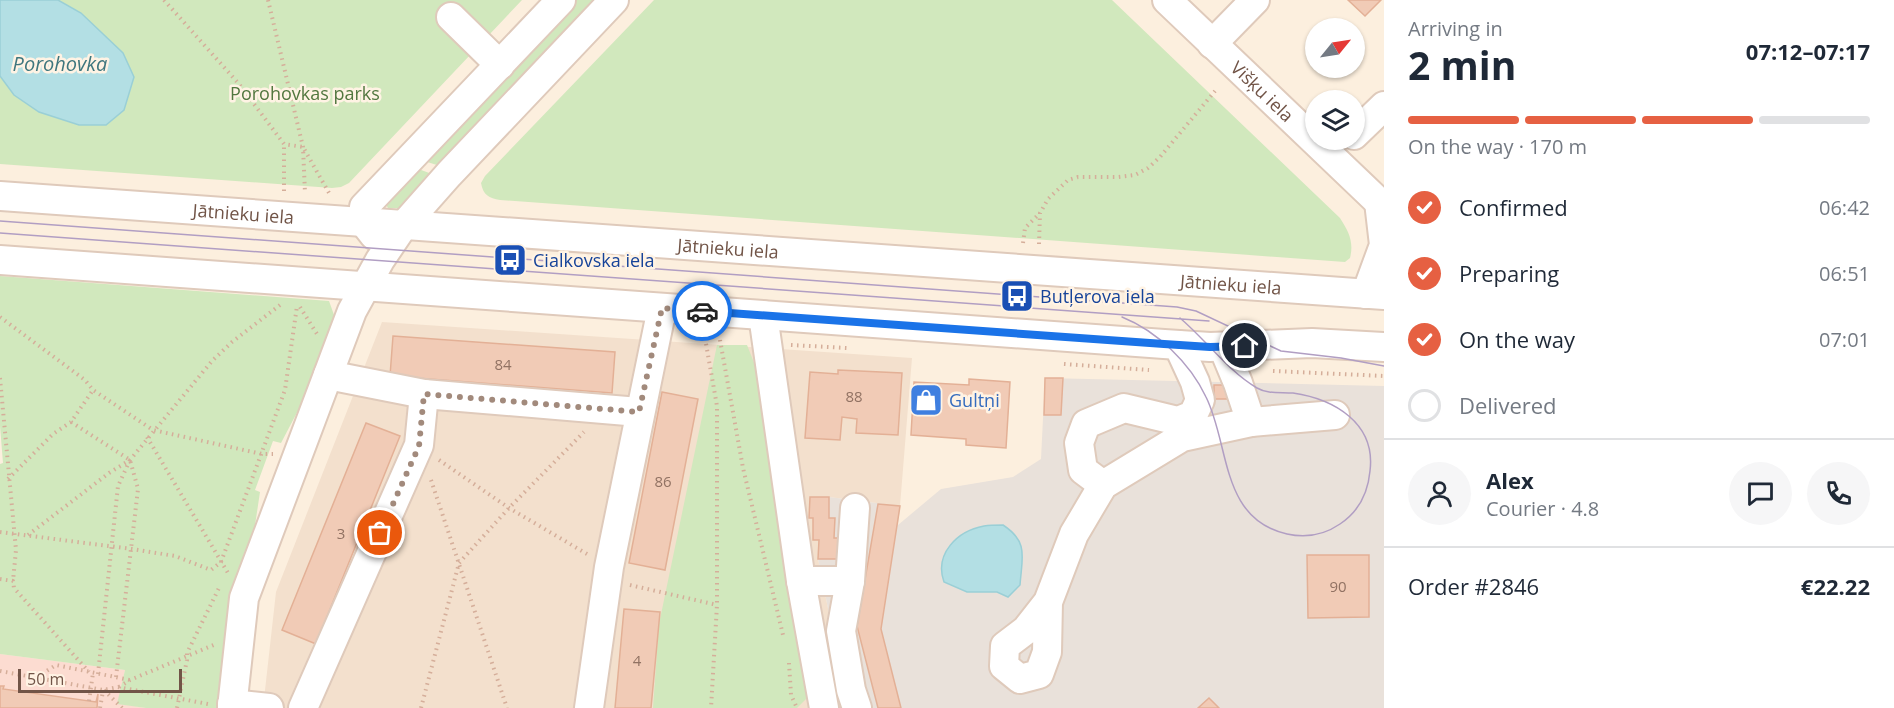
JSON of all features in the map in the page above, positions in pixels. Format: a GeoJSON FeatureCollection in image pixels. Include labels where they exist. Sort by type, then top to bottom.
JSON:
{"type":"FeatureCollection","features":[{"type":"Feature","properties":{"kind":"street"},"geometry":{"type":"LineString","coordinates":[[387,250],[363,221],[364,207],[561,0]]}},
{"type":"Feature","properties":{"kind":"street"},"geometry":{"type":"LineString","coordinates":[[269,708],[224,705],[241,633],[244,598],[352,312],[403,226],[448,174],[614,0]]}},
{"type":"Feature","properties":{"kind":"street","name":"Višķu iela"},"geometry":{"type":"LineString","coordinates":[[1167,0],[1212,44],[1305,120]]}},
{"type":"Feature","properties":{"kind":"street"},"geometry":{"type":"LineString","coordinates":[[1212,44],[1255,0]]}},
{"type":"Feature","properties":{"kind":"street"},"geometry":{"type":"LineString","coordinates":[[451,17],[500,64]]}},
{"type":"Feature","properties":{"kind":"street"},"geometry":{"type":"LineString","coordinates":[[1365,124],[1384,106]]}},
{"type":"Feature","properties":{"kind":"street","name":"Višķu iela"},"geometry":{"type":"LineString","coordinates":[[1341,150],[1381,204]]}},
{"type":"Feature","properties":{"kind":"street","name":"Jātnieku iela"},"geometry":{"type":"LineString","coordinates":[[0,196],[1375,295]]}},
{"type":"Feature","properties":{"kind":"street"},"geometry":{"type":"LineString","coordinates":[[1375,295],[1384,245],[1381,204]]}},
{"type":"Feature","properties":{"kind":"street"},"geometry":{"type":"LineString","coordinates":[[0,260],[1178,345],[1223,347],[1312,343],[1384,347]]}},
{"type":"Feature","properties":{"kind":"street"},"geometry":{"type":"LineString","coordinates":[[589,708],[608,573],[662,308]]}},
{"type":"Feature","properties":{"kind":"street"},"geometry":{"type":"LineString","coordinates":[[763,315],[801,581],[814,704],[854,699],[841,631],[850,581],[855,507]]}},
{"type":"Feature","properties":{"kind":"street"},"geometry":{"type":"LineString","coordinates":[[1103,484],[1083,470],[1079,443],[1086,424],[1124,408],[1178,421],[1193,415],[1200,400],[1195,382],[1178,345]]}},
{"type":"Feature","properties":{"kind":"street"},"geometry":{"type":"LineString","coordinates":[[1223,347],[1239,383],[1251,422]]}},
{"type":"Feature","properties":{"kind":"street"},"geometry":{"type":"LineString","coordinates":[[328,375],[424,394],[639,412]]}},
{"type":"Feature","properties":{"kind":"street"},"geometry":{"type":"LineString","coordinates":[[303,708],[419,446],[424,394]]}},
{"type":"Feature","properties":{"kind":"street"},"geometry":{"type":"LineString","coordinates":[[1048,602],[1074,534],[1103,484],[1182,437],[1251,422],[1335,415]]}},
{"type":"Feature","properties":{"kind":"street"},"geometry":{"type":"LineString","coordinates":[[801,581],[850,581]]}},
{"type":"Feature","properties":{"kind":"path"},"geometry":{"type":"LineString","coordinates":[[164,0],[239,84],[284,144],[284,191]]}},
{"type":"Feature","properties":{"kind":"path"},"geometry":{"type":"LineString","coordinates":[[268,0],[303,147],[305,192]]}},
{"type":"Feature","properties":{"kind":"path"},"geometry":{"type":"LineString","coordinates":[[1023,243],[1025,228],[1040,213],[1048,199],[1068,180],[1078,177],[1135,175],[1148,168],[1160,157],[1215,91]]}},
{"type":"Feature","properties":{"kind":"path"},"geometry":{"type":"LineString","coordinates":[[284,144],[303,147]]}},
{"type":"Feature","properties":{"kind":"path"},"geometry":{"type":"LineString","coordinates":[[303,147],[330,193]]}},
{"type":"Feature","properties":{"kind":"path"},"geometry":{"type":"LineString","coordinates":[[1039,244],[1040,213]]}},
{"type":"Feature","properties":{"kind":"path"},"geometry":{"type":"LineString","coordinates":[[88,702],[112,547],[118,486],[130,459],[212,361],[232,342],[280,305]]}},
{"type":"Feature","properties":{"kind":"path"},"geometry":{"type":"LineString","coordinates":[[0,532],[175,556],[211,570],[221,562],[285,390],[298,307],[321,340]]}},
{"type":"Feature","properties":{"kind":"path"},"geometry":{"type":"LineString","coordinates":[[0,317],[85,380],[93,390],[153,430],[262,454],[298,455]]}},
{"type":"Feature","properties":{"kind":"path"},"geometry":{"type":"LineString","coordinates":[[705,338],[717,406],[717,605],[711,708]]}},
{"type":"Feature","properties":{"kind":"path"},"geometry":{"type":"LineString","coordinates":[[720,340],[742,468],[785,644]]}},
{"type":"Feature","properties":{"kind":"path"},"geometry":{"type":"LineString","coordinates":[[0,378],[16,550],[14,588],[93,673]]}},
{"type":"Feature","properties":{"kind":"path"},"geometry":{"type":"LineString","coordinates":[[8,479],[53,434],[71,422],[93,390]]}},
{"type":"Feature","properties":{"kind":"path"},"geometry":{"type":"LineString","coordinates":[[421,708],[459,563],[509,508],[608,408]]}},
{"type":"Feature","properties":{"kind":"path"},"geometry":{"type":"LineString","coordinates":[[71,422],[130,459],[138,489],[116,677]]}},
{"type":"Feature","properties":{"kind":"path"},"geometry":{"type":"LineString","coordinates":[[147,437],[244,598]]}},
{"type":"Feature","properties":{"kind":"path"},"geometry":{"type":"LineString","coordinates":[[419,446],[608,573],[717,605]]}},
{"type":"Feature","properties":{"kind":"path"},"geometry":{"type":"LineString","coordinates":[[419,446],[507,708]]}},
{"type":"Feature","properties":{"kind":"path"},"geometry":{"type":"LineString","coordinates":[[28,535],[109,472],[130,459]]}},
{"type":"Feature","properties":{"kind":"path"},"geometry":{"type":"LineString","coordinates":[[177,708],[187,656],[227,572]]}},
{"type":"Feature","properties":{"kind":"path"},"geometry":{"type":"LineString","coordinates":[[0,579],[13,580]]}},
{"type":"Feature","properties":{"kind":"path"},"geometry":{"type":"LineString","coordinates":[[0,671],[103,690],[118,687],[241,633]]}},
{"type":"Feature","properties":{"kind":"path"},"geometry":{"type":"LineString","coordinates":[[788,654],[791,695],[814,704]]}},
{"type":"Feature","properties":{"kind":"path"},"geometry":{"type":"LineString","coordinates":[[37,678],[56,665],[130,680]]}},
{"type":"Feature","properties":{"kind":"path"},"geometry":{"type":"LineString","coordinates":[[118,687],[224,705]]}},
{"type":"Feature","properties":{"kind":"path"},"geometry":{"type":"LineString","coordinates":[[100,708],[103,690]]}},
{"type":"Feature","properties":{"kind":"path"},"geometry":{"type":"LineString","coordinates":[[103,690],[122,708]]}},
{"type":"Feature","properties":{"kind":"shaded area"},"geometry":{"type":"Polygon","coordinates":[[[382,322],[912,358],[900,506],[829,497],[810,497],[813,540],[819,540],[818,559],[848,708],[263,708],[276,592],[382,322]]]}},
{"type":"Feature","properties":{"kind":"shaded area"},"geometry":{"type":"Polygon","coordinates":[[[1045,378],[1384,386],[1384,708],[848,708],[818,559],[819,540],[813,540],[813,519],[809,518],[810,497],[829,497],[900,506],[898,525],[941,489],[1013,477],[1041,459],[1045,378]]]}},
{"type":"Feature","properties":{"kind":"shaded area"},"geometry":{"type":"Polygon","coordinates":[[[0,654],[125,670],[118,703],[146,708],[0,708],[0,654]]]}},
{"type":"Feature","properties":{"kind":"green space","name":"Porohovkas parks"},"geometry":{"type":"Polygon","coordinates":[[[0,0],[522,0],[349,183],[332,188],[0,164],[0,0]]]}},
{"type":"Feature","properties":{"kind":"green space"},"geometry":{"type":"Polygon","coordinates":[[[573,0],[599,0],[440,166],[421,160],[573,0]]]}},
{"type":"Feature","properties":{"kind":"green space"},"geometry":{"type":"Polygon","coordinates":[[[654,0],[1112,0],[1340,218],[1350,237],[1350,258],[1345,262],[500,200],[487,195],[481,183],[485,176],[654,0]]]}},
{"type":"Feature","properties":{"kind":"green space"},"geometry":{"type":"Polygon","coordinates":[[[413,167],[432,174],[402,206],[388,208],[385,203],[413,167]]]}},
{"type":"Feature","properties":{"kind":"green space"},"geometry":{"type":"Polygon","coordinates":[[[0,276],[329,301],[338,326],[323,363],[281,443],[273,441],[255,490],[260,492],[251,552],[221,708],[146,708],[117,704],[125,670],[0,654],[0,464],[3,463],[0,426],[0,276]]]}},
{"type":"Feature","properties":{"kind":"green space"},"geometry":{"type":"Polygon","coordinates":[[[717,345],[747,345],[759,375],[807,698],[797,708],[653,708],[659,624],[717,345]]]}},
{"type":"Feature","properties":{"kind":"water","name":"Porohovka"},"geometry":{"type":"Polygon","coordinates":[[[0,0],[58,0],[81,13],[123,53],[134,77],[124,110],[106,125],[79,125],[39,112],[14,95],[0,76],[0,0]]]}},
{"type":"Feature","properties":{"kind":"water"},"geometry":{"type":"Polygon","coordinates":[[[1003,525],[1017,538],[1022,551],[1020,585],[1008,597],[997,592],[967,592],[944,582],[942,562],[950,545],[974,529],[1003,525]]]}},
{"type":"Feature","properties":{"kind":"building"},"geometry":{"type":"Polygon","coordinates":[[[1348,0],[1381,0],[1365,16],[1348,0]]]}},
{"type":"Feature","properties":{"kind":"building"},"geometry":{"type":"Polygon","coordinates":[[[393,336],[615,352],[612,393],[390,376],[393,336]]]}},
{"type":"Feature","properties":{"kind":"building"},"geometry":{"type":"Polygon","coordinates":[[[838,370],[902,373],[898,435],[856,433],[857,419],[842,417],[840,440],[805,438],[810,372],[838,374],[838,370]]]}},
{"type":"Feature","properties":{"kind":"building"},"geometry":{"type":"Polygon","coordinates":[[[1045,378],[1063,378],[1061,415],[1044,415],[1045,378]]]}},
{"type":"Feature","properties":{"kind":"building"},"geometry":{"type":"Polygon","coordinates":[[[969,379],[1010,382],[1006,448],[966,445],[966,439],[911,435],[914,382],[969,385],[969,379]]]}},
{"type":"Feature","properties":{"kind":"building"},"geometry":{"type":"Polygon","coordinates":[[[1214,385],[1231,385],[1231,399],[1214,399],[1214,385]]]}},
{"type":"Feature","properties":{"kind":"building"},"geometry":{"type":"Polygon","coordinates":[[[662,392],[698,399],[665,570],[629,563],[662,392]]]}},
{"type":"Feature","properties":{"kind":"building"},"geometry":{"type":"Polygon","coordinates":[[[366,423],[400,436],[316,644],[282,630],[366,423]]]}},
{"type":"Feature","properties":{"kind":"building"},"geometry":{"type":"Polygon","coordinates":[[[810,497],[829,497],[829,518],[835,518],[834,538],[840,538],[840,559],[818,559],[819,540],[813,540],[813,518],[809,518],[810,497]]]}},
{"type":"Feature","properties":{"kind":"building"},"geometry":{"type":"Polygon","coordinates":[[[878,504],[900,506],[881,629],[901,708],[878,708],[857,626],[878,504]]]}},
{"type":"Feature","properties":{"kind":"building"},"geometry":{"type":"Polygon","coordinates":[[[1307,555],[1369,555],[1369,617],[1308,618],[1307,555]]]}},
{"type":"Feature","properties":{"kind":"building"},"geometry":{"type":"Polygon","coordinates":[[[624,609],[660,612],[651,708],[615,708],[624,609]]]}},
{"type":"Feature","properties":{"kind":"building"},"geometry":{"type":"Polygon","coordinates":[[[0,686],[4,686],[3,689],[96,702],[98,694],[97,708],[0,708],[0,686]]]}},
{"type":"Feature","properties":{"kind":"building"},"geometry":{"type":"Polygon","coordinates":[[[1209,698],[1219,708],[1198,708],[1209,698]]]}},
{"type":"Feature","properties":{"kind":"tram line"},"geometry":{"type":"LineString","coordinates":[[0,221],[1177,307],[1196,311],[1281,351],[1384,366]]}},
{"type":"Feature","properties":{"kind":"tram line"},"geometry":{"type":"LineString","coordinates":[[0,233],[1209,321]]}},
{"type":"Feature","properties":{"kind":"tram line"},"geometry":{"type":"LineString","coordinates":[[1122,317],[1160,340],[1182,360],[1199,384],[1214,416],[1230,478],[1238,497],[1249,513],[1265,526],[1287,534],[1301,536],[1328,531],[1340,524],[1357,508],[1367,487],[1370,454],[1366,439],[1359,427],[1349,416],[1323,401],[1293,393],[1270,392],[1257,388],[1226,364],[1180,318]]}},
{"type":"Feature","properties":{"kind":"way so far"},"geometry":{"type":"LineString","coordinates":[[380,533],[419,446],[424,394],[639,412],[662,308],[702,311]]}},
{"type":"Feature","properties":{"kind":"place","name":"Cialkovska iela"},"geometry":{"type":"Point","coordinates":[510,260]}},
{"type":"Feature","properties":{"kind":"place","name":"Butļerova iela"},"geometry":{"type":"Point","coordinates":[1017,296]}},
{"type":"Feature","properties":{"kind":"place","name":"Gultņi"},"geometry":{"type":"Point","coordinates":[926,400]}},
{"type":"Feature","properties":{"kind":"route"},"geometry":{"type":"LineString","coordinates":[[702,311],[1210,347],[1245,346]]}}]}
